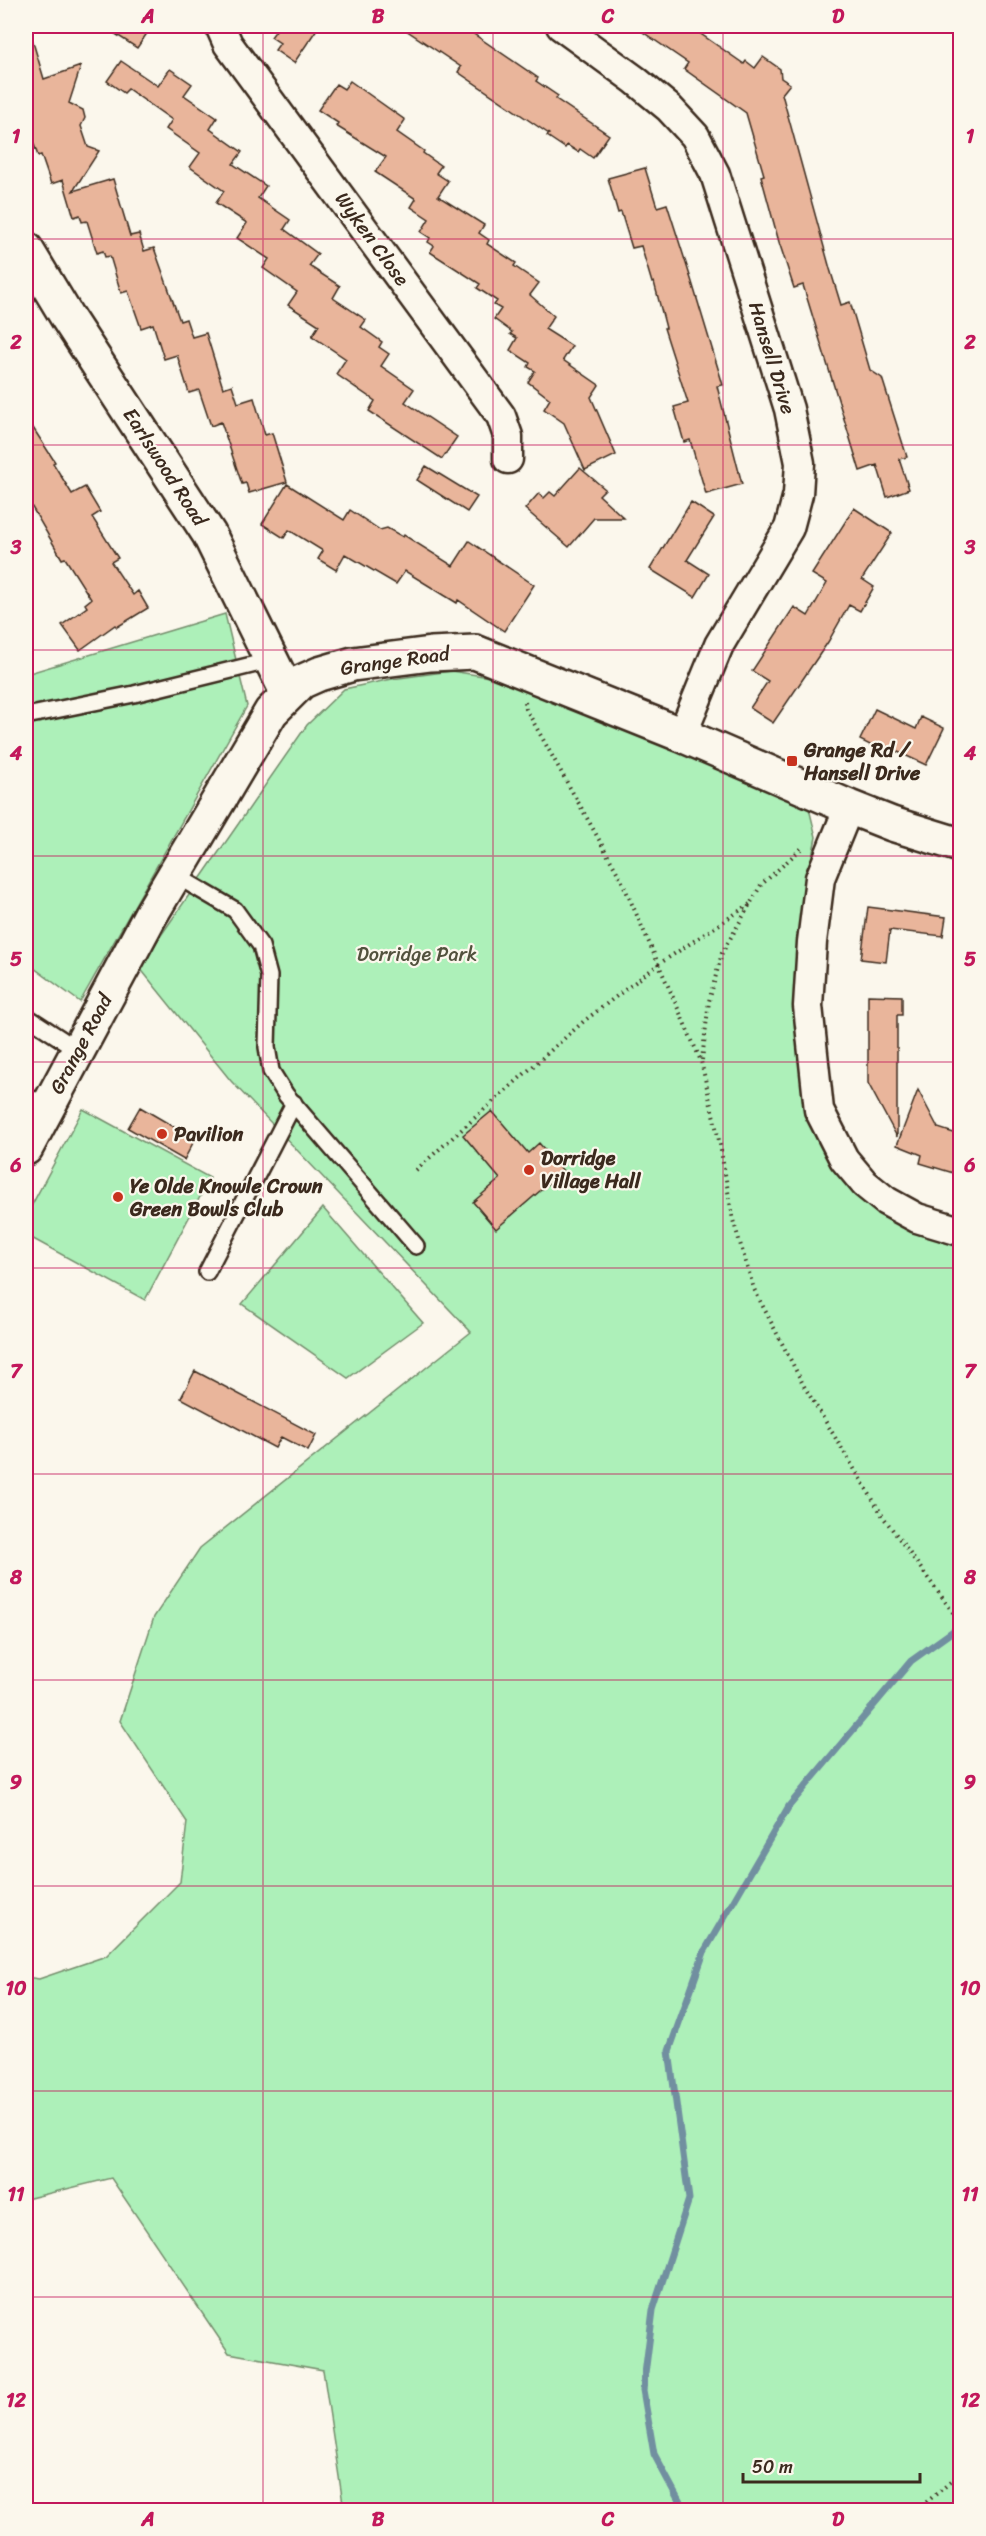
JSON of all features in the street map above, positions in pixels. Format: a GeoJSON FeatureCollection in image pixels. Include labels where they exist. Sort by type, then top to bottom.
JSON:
{"type":"FeatureCollection","features":[{"type":"Feature","properties":{"kind":"main road","name":"Earlswood Road"},"geometry":{"type":"LineString","coordinates":[[26,249],[67,317],[209,534],[288,694]]}},
{"type":"Feature","properties":{"kind":"main road","name":"Grange Road"},"geometry":{"type":"LineString","coordinates":[[26,1148],[38,1100],[78,1050],[150,916],[271,712],[301,682],[319,674],[353,664],[430,654],[475,652],[682,735],[849,807],[892,824],[960,845]]}},
{"type":"Feature","properties":{"kind":"street","name":"Wyken Close"},"geometry":{"type":"LineString","coordinates":[[220,26],[228,44],[501,416],[508,436],[508,459]]}},
{"type":"Feature","properties":{"kind":"street","name":"Hansell Drive"},"geometry":{"type":"LineString","coordinates":[[561,26],[635,80],[669,108],[695,136],[715,174],[789,409],[798,446],[800,476],[789,528],[719,645],[682,735]]}},
{"type":"Feature","properties":{"kind":"street"},"geometry":{"type":"LineString","coordinates":[[849,807],[820,878],[812,942],[808,1006],[819,1110],[844,1159],[865,1184],[886,1201],[917,1218],[960,1231]]}},
{"type":"Feature","properties":{"kind":"lane"},"geometry":{"type":"LineString","coordinates":[[26,716],[134,694],[272,660]]}},
{"type":"Feature","properties":{"kind":"lane"},"geometry":{"type":"LineString","coordinates":[[176,875],[235,910],[261,946],[269,976],[267,1047],[271,1071],[294,1103],[417,1246]]}},
{"type":"Feature","properties":{"kind":"lane"},"geometry":{"type":"LineString","coordinates":[[26,1016],[78,1050]]}},
{"type":"Feature","properties":{"kind":"lane"},"geometry":{"type":"LineString","coordinates":[[207,1272],[294,1103]]}},
{"type":"Feature","properties":{"kind":"path"},"geometry":{"type":"LineString","coordinates":[[520,670],[526,709],[621,879],[701,1061],[720,1145],[733,1220],[754,1288],[804,1386],[884,1518],[960,1622]]}},
{"type":"Feature","properties":{"kind":"path"},"geometry":{"type":"LineString","coordinates":[[701,1061],[709,1001],[722,953],[761,885],[819,833],[836,837]]}},
{"type":"Feature","properties":{"kind":"path"},"geometry":{"type":"LineString","coordinates":[[416,1170],[584,1022],[659,964],[750,904]]}},
{"type":"Feature","properties":{"kind":"path"},"geometry":{"type":"LineString","coordinates":[[917,2511],[960,2474]]}},
{"type":"Feature","properties":{"kind":"green space"},"geometry":{"type":"Polygon","coordinates":[[[225,614],[247,706],[80,1002],[26,962],[26,674],[225,614]]]}},
{"type":"Feature","properties":{"kind":"green space","name":"Dorridge Park"},"geometry":{"type":"Polygon","coordinates":[[[451,671],[496,678],[668,748],[807,800],[816,837],[810,867],[821,1139],[960,1239],[960,2510],[344,2510],[323,2370],[229,2353],[111,2178],[26,2199],[26,1977],[39,1979],[106,1956],[180,1882],[187,1822],[120,1721],[154,1617],[200,1548],[471,1332],[231,1081],[139,967],[307,725],[344,689],[392,679],[451,671]]]}},
{"type":"Feature","properties":{"kind":"green space","name":"Ye Olde Knowle Crown Green Bowls Club"},"geometry":{"type":"Polygon","coordinates":[[[83,1109],[210,1178],[145,1300],[26,1235],[26,1216],[83,1109]]]}},
{"type":"Feature","properties":{"kind":"green space","name":"Ye Olde Knowle Crown Green Bowls Club"},"geometry":{"type":"Polygon","coordinates":[[[323,1208],[423,1323],[348,1378],[242,1304],[323,1208]]]}},
{"type":"Feature","properties":{"kind":"building"},"geometry":{"type":"Polygon","coordinates":[[[103,26],[152,26],[137,48],[103,26]]]}},
{"type":"Feature","properties":{"kind":"building"},"geometry":{"type":"Polygon","coordinates":[[[279,26],[319,26],[294,63],[275,50],[280,43],[271,37],[279,26]]]}},
{"type":"Feature","properties":{"kind":"building"},"geometry":{"type":"Polygon","coordinates":[[[400,26],[462,26],[538,78],[536,81],[558,96],[556,99],[609,135],[593,158],[580,149],[578,152],[567,145],[565,148],[547,136],[549,134],[458,72],[461,67],[400,26]]]}},
{"type":"Feature","properties":{"kind":"building"},"geometry":{"type":"Polygon","coordinates":[[[634,26],[702,26],[698,32],[744,64],[746,61],[755,68],[763,57],[780,69],[781,78],[790,84],[782,94],[830,269],[841,305],[850,302],[870,370],[882,378],[907,457],[899,459],[909,489],[887,497],[877,465],[860,471],[803,285],[794,288],[779,242],[761,176],[764,175],[746,113],[684,69],[688,63],[634,26]]]}},
{"type":"Feature","properties":{"kind":"building"},"geometry":{"type":"Polygon","coordinates":[[[26,32],[30,32],[44,79],[81,66],[69,103],[83,110],[85,118],[81,126],[88,147],[99,151],[73,191],[113,179],[130,236],[139,234],[144,251],[154,248],[180,321],[186,319],[192,337],[206,333],[223,388],[232,385],[238,403],[254,398],[265,435],[272,433],[287,482],[249,493],[246,483],[242,484],[221,422],[211,426],[199,390],[189,393],[177,355],[164,359],[153,324],[141,328],[128,291],[121,293],[110,256],[105,257],[103,251],[97,253],[87,221],[82,222],[80,215],[74,217],[63,180],[51,184],[27,124],[31,123],[26,105],[26,32]]]}},
{"type":"Feature","properties":{"kind":"building"},"geometry":{"type":"Polygon","coordinates":[[[121,61],[158,86],[170,69],[192,84],[184,95],[217,118],[210,129],[242,152],[233,164],[266,186],[258,198],[290,220],[284,229],[318,254],[309,266],[340,286],[333,298],[366,320],[361,327],[382,342],[379,347],[389,354],[381,366],[414,389],[405,402],[457,437],[442,459],[369,411],[375,401],[336,374],[346,359],[312,336],[319,325],[288,305],[297,292],[263,268],[269,259],[237,238],[247,223],[216,203],[224,191],[190,167],[200,153],[166,129],[172,120],[128,89],[124,93],[107,81],[121,61]]]}},
{"type":"Feature","properties":{"kind":"building"},"geometry":{"type":"Polygon","coordinates":[[[350,81],[405,120],[397,132],[441,166],[436,173],[448,181],[438,196],[484,225],[479,233],[489,240],[487,244],[516,263],[514,266],[539,283],[530,295],[554,316],[545,329],[572,346],[563,360],[599,385],[591,397],[616,455],[585,470],[564,423],[544,409],[550,399],[528,382],[535,371],[528,367],[530,363],[510,350],[517,338],[494,319],[501,309],[494,305],[497,301],[477,288],[480,284],[430,252],[434,246],[428,242],[430,238],[421,232],[429,219],[411,207],[416,199],[375,172],[386,157],[336,126],[338,123],[318,110],[336,84],[344,89],[350,81]]]}},
{"type":"Feature","properties":{"kind":"building"},"geometry":{"type":"Polygon","coordinates":[[[645,168],[657,207],[667,204],[691,279],[723,385],[717,386],[742,484],[706,494],[690,440],[684,442],[674,407],[688,403],[664,328],[666,328],[654,282],[652,283],[641,246],[632,248],[621,212],[618,213],[608,178],[645,168]]]}},
{"type":"Feature","properties":{"kind":"building"},"geometry":{"type":"Polygon","coordinates":[[[26,417],[55,462],[53,463],[72,494],[85,487],[100,512],[92,517],[118,558],[111,562],[133,595],[138,591],[148,608],[117,627],[115,625],[80,650],[62,625],[87,607],[85,604],[91,599],[65,558],[62,559],[26,497],[26,417]]]}},
{"type":"Feature","properties":{"kind":"building"},"geometry":{"type":"Polygon","coordinates":[[[426,466],[477,497],[467,512],[417,480],[426,466]]]}},
{"type":"Feature","properties":{"kind":"building"},"geometry":{"type":"Polygon","coordinates":[[[580,468],[605,489],[599,495],[624,518],[594,518],[569,547],[525,509],[539,493],[544,498],[550,492],[555,496],[580,468]]]}},
{"type":"Feature","properties":{"kind":"building"},"geometry":{"type":"Polygon","coordinates":[[[287,484],[344,520],[350,510],[380,530],[387,528],[403,537],[404,535],[453,566],[469,541],[534,585],[504,631],[458,600],[457,603],[405,571],[396,584],[345,554],[336,570],[318,559],[323,551],[289,530],[284,538],[262,524],[287,484]]]}},
{"type":"Feature","properties":{"kind":"building"},"geometry":{"type":"Polygon","coordinates":[[[691,502],[714,517],[687,560],[709,574],[695,597],[650,569],[691,502]]]}},
{"type":"Feature","properties":{"kind":"building"},"geometry":{"type":"Polygon","coordinates":[[[854,508],[892,533],[862,579],[874,587],[860,611],[849,605],[828,642],[773,723],[750,708],[768,681],[752,671],[794,607],[808,616],[827,583],[812,574],[854,508]]]}},
{"type":"Feature","properties":{"kind":"building"},"geometry":{"type":"Polygon","coordinates":[[[875,709],[916,729],[921,717],[944,728],[926,765],[883,745],[880,750],[860,740],[875,709]]]}},
{"type":"Feature","properties":{"kind":"building"},"geometry":{"type":"Polygon","coordinates":[[[868,907],[946,917],[943,936],[890,930],[886,962],[861,959],[868,907]]]}},
{"type":"Feature","properties":{"kind":"building"},"geometry":{"type":"Polygon","coordinates":[[[868,995],[902,996],[902,1015],[897,1015],[897,1137],[868,1083],[868,995]]]}},
{"type":"Feature","properties":{"kind":"building"},"geometry":{"type":"Polygon","coordinates":[[[918,1090],[938,1128],[960,1135],[960,1175],[920,1163],[922,1155],[897,1145],[918,1090]]]}},
{"type":"Feature","properties":{"kind":"building","name":"Pavilion"},"geometry":{"type":"Polygon","coordinates":[[[140,1107],[195,1139],[184,1160],[128,1128],[140,1107]]]}},
{"type":"Feature","properties":{"kind":"building","name":"Dorridge Village Hall"},"geometry":{"type":"Polygon","coordinates":[[[492,1111],[528,1153],[539,1143],[563,1171],[496,1229],[473,1202],[500,1179],[463,1135],[492,1111]]]}},
{"type":"Feature","properties":{"kind":"building"},"geometry":{"type":"Polygon","coordinates":[[[195,1371],[316,1435],[308,1451],[281,1437],[275,1448],[181,1398],[195,1371]]]}},
{"type":"Feature","properties":{"kind":"waterway"},"geometry":{"type":"LineString","coordinates":[[684,2510],[654,2454],[643,2390],[653,2310],[689,2199],[669,2051],[704,1952],[789,1806],[911,1661],[960,1626]]}},
{"type":"Feature","properties":{"kind":"place","name":"Grange Rd / Hansell Drive"},"geometry":{"type":"Point","coordinates":[792,761]}},
{"type":"Feature","properties":{"kind":"place","name":"Pavilion"},"geometry":{"type":"Point","coordinates":[162,1134]}},
{"type":"Feature","properties":{"kind":"place","name":"Dorridge Village Hall"},"geometry":{"type":"Point","coordinates":[529,1170]}},
{"type":"Feature","properties":{"kind":"place","name":"Ye Olde Knowle Crown Green Bowls Club"},"geometry":{"type":"Point","coordinates":[118,1197]}}]}
